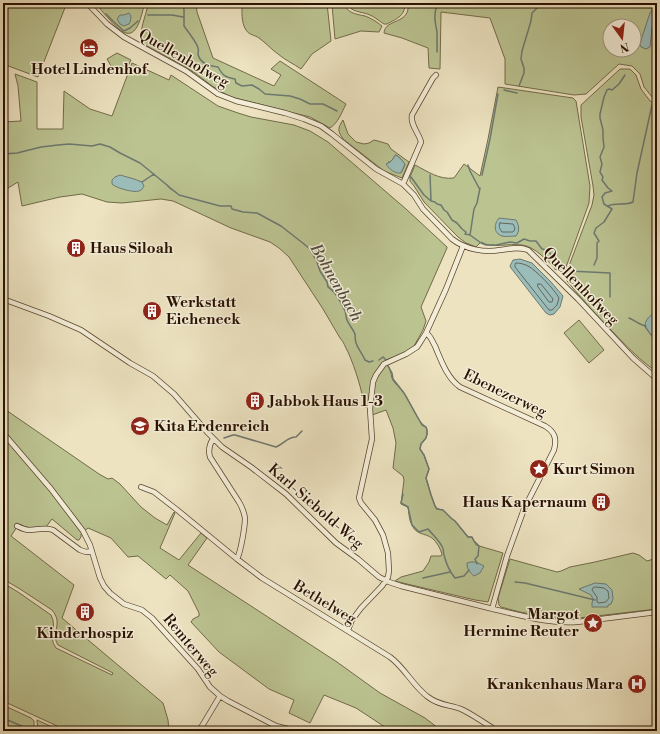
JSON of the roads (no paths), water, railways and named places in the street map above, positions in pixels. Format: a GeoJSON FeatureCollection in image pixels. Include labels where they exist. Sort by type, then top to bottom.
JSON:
{"type":"FeatureCollection","features":[{"type":"Feature","properties":{"kind":"street","name":"Quellenhofweg"},"geometry":{"type":"LineString","coordinates":[[87,3],[107,24],[124,37],[186,70],[218,94],[236,101],[285,113],[316,123],[376,169],[403,184],[414,195],[423,209],[448,236],[462,246],[489,251],[518,248],[528,250],[574,294],[633,358],[657,379]]}},
{"type":"Feature","properties":{"kind":"street"},"geometry":{"type":"LineString","coordinates":[[403,184],[421,142],[412,122],[412,115],[436,75]]}},
{"type":"Feature","properties":{"kind":"street"},"geometry":{"type":"LineString","coordinates":[[348,630],[361,608],[382,586],[388,577],[389,572],[389,559],[379,526],[361,503],[359,498],[372,439],[370,409],[372,388],[376,375],[382,366],[406,354],[416,347],[426,333],[452,274],[462,246]]}},
{"type":"Feature","properties":{"kind":"street","name":"Karl-Siebold-Weg"},"geometry":{"type":"LineString","coordinates":[[3,299],[81,330],[130,363],[153,376],[174,394],[213,439],[286,494],[336,543],[379,577],[401,586],[492,609],[533,619],[563,623],[657,612]]}},
{"type":"Feature","properties":{"kind":"street","name":"Ebenezerweg"},"geometry":{"type":"LineString","coordinates":[[426,333],[431,338],[455,384],[545,426],[551,430],[555,437],[554,450],[524,509],[507,556],[492,609]]}},
{"type":"Feature","properties":{"kind":"street","name":"Remterweg"},"geometry":{"type":"LineString","coordinates":[[3,433],[33,467],[87,536],[100,578],[110,593],[124,604],[142,610],[152,618],[194,665],[210,687],[220,696],[276,726],[296,731]]}},
{"type":"Feature","properties":{"kind":"street"},"geometry":{"type":"LineString","coordinates":[[213,439],[209,445],[210,457],[239,502],[245,518],[242,541],[237,559]]}},
{"type":"Feature","properties":{"kind":"street","name":"Bethelweg"},"geometry":{"type":"LineString","coordinates":[[141,487],[154,492],[262,578],[396,661],[429,698],[441,704],[462,709],[497,731]]}},
{"type":"Feature","properties":{"kind":"street"},"geometry":{"type":"LineString","coordinates":[[17,526],[26,530],[49,528],[80,550],[86,552],[92,550]]}},
{"type":"Feature","properties":{"kind":"street"},"geometry":{"type":"LineString","coordinates":[[199,731],[220,696]]}},
{"type":"Feature","properties":{"kind":"water"},"geometry":{"type":"Polygon","coordinates":[[[656,7],[650,47],[646,49],[642,47],[642,37],[650,13],[656,7]]]}},
{"type":"Feature","properties":{"kind":"water"},"geometry":{"type":"Polygon","coordinates":[[[129,13],[131,18],[129,24],[124,26],[120,24],[117,19],[120,15],[129,13]]]}},
{"type":"Feature","properties":{"kind":"water"},"geometry":{"type":"Polygon","coordinates":[[[395,155],[405,164],[401,173],[392,171],[386,164],[393,159],[395,155]]]}},
{"type":"Feature","properties":{"kind":"water"},"geometry":{"type":"Polygon","coordinates":[[[120,175],[142,182],[144,186],[143,188],[139,191],[129,191],[112,184],[112,180],[120,175]]]}},
{"type":"Feature","properties":{"kind":"water"},"geometry":{"type":"Polygon","coordinates":[[[499,218],[516,220],[519,228],[516,236],[503,236],[497,233],[495,226],[499,218]]]}},
{"type":"Feature","properties":{"kind":"water"},"geometry":{"type":"Polygon","coordinates":[[[520,259],[532,263],[563,296],[560,307],[554,314],[550,315],[546,313],[511,268],[510,266],[513,260],[520,259]]]}},
{"type":"Feature","properties":{"kind":"water"},"geometry":{"type":"Polygon","coordinates":[[[657,311],[657,343],[645,324],[647,319],[657,311]]]}},
{"type":"Feature","properties":{"kind":"water"},"geometry":{"type":"Polygon","coordinates":[[[476,562],[484,566],[480,573],[474,576],[467,567],[467,563],[476,562]]]}},
{"type":"Feature","properties":{"kind":"water"},"geometry":{"type":"Polygon","coordinates":[[[595,583],[606,584],[612,590],[613,599],[608,607],[592,607],[593,599],[591,595],[579,589],[595,583]]]}},
{"type":"Feature","properties":{"kind":"waterway"},"geometry":{"type":"LineString","coordinates":[[183,3],[184,26],[196,43],[199,57],[203,62],[218,67],[225,76],[235,79],[236,83],[242,86],[252,85],[265,94],[290,96],[310,104],[323,104],[337,111]]}},
{"type":"Feature","properties":{"kind":"waterway"},"geometry":{"type":"LineString","coordinates":[[437,52],[435,11],[438,3]]}},
{"type":"Feature","properties":{"kind":"waterway"},"geometry":{"type":"LineString","coordinates":[[519,86],[524,73],[521,59],[522,51],[532,13],[537,8],[537,3]]}},
{"type":"Feature","properties":{"kind":"waterway"},"geometry":{"type":"LineString","coordinates":[[106,14],[124,31],[138,21]]}},
{"type":"Feature","properties":{"kind":"waterway"},"geometry":{"type":"LineString","coordinates":[[148,15],[172,15],[183,17]]}},
{"type":"Feature","properties":{"kind":"waterway"},"geometry":{"type":"LineString","coordinates":[[594,265],[597,258],[597,243],[599,241],[594,233],[596,228],[604,222],[612,209],[604,204],[602,197],[605,193],[612,191],[602,180],[603,177],[600,172],[602,164],[600,157],[604,147],[600,114],[607,90],[612,90],[619,84],[625,75]]}},
{"type":"Feature","properties":{"kind":"waterway"},"geometry":{"type":"LineString","coordinates":[[504,90],[517,93]]}},
{"type":"Feature","properties":{"kind":"waterway"},"geometry":{"type":"LineString","coordinates":[[482,175],[498,94]]}},
{"type":"Feature","properties":{"kind":"waterway"},"geometry":{"type":"LineString","coordinates":[[608,206],[633,202],[637,173],[652,105]]}},
{"type":"Feature","properties":{"kind":"waterway","name":"Bohnenbach"},"geometry":{"type":"LineString","coordinates":[[3,154],[17,153],[41,147],[58,145],[69,144],[92,146],[100,144],[110,147],[140,163],[179,195],[220,206],[231,206],[232,209],[243,212],[257,213],[281,226],[310,249],[327,282],[328,287],[336,294],[342,304],[347,320],[355,334],[355,341],[365,360],[369,362],[373,361]]}},
{"type":"Feature","properties":{"kind":"waterway"},"geometry":{"type":"LineString","coordinates":[[468,165],[479,188]]}},
{"type":"Feature","properties":{"kind":"waterway"},"geometry":{"type":"LineString","coordinates":[[142,182],[154,174]]}},
{"type":"Feature","properties":{"kind":"waterway"},"geometry":{"type":"LineString","coordinates":[[430,175],[431,201]]}},
{"type":"Feature","properties":{"kind":"waterway"},"geometry":{"type":"LineString","coordinates":[[410,177],[424,195],[431,201],[441,205],[452,220],[466,232],[465,234],[470,235],[486,245],[496,245],[510,242],[517,243],[524,239],[536,241],[542,249],[547,250],[550,253],[555,269],[562,271]]}},
{"type":"Feature","properties":{"kind":"waterway"},"geometry":{"type":"LineString","coordinates":[[470,235],[474,209],[477,203],[480,188]]}},
{"type":"Feature","properties":{"kind":"waterway"},"geometry":{"type":"LineString","coordinates":[[569,271],[610,273],[610,297]]}},
{"type":"Feature","properties":{"kind":"waterway"},"geometry":{"type":"LineString","coordinates":[[629,318],[646,326]]}},
{"type":"Feature","properties":{"kind":"waterway","name":"Bohnenbach"},"geometry":{"type":"LineString","coordinates":[[379,360],[383,357],[386,360]]}},
{"type":"Feature","properties":{"kind":"waterway","name":"Bohnenbach"},"geometry":{"type":"LineString","coordinates":[[387,364],[392,373],[393,379],[404,393],[422,425],[426,427],[426,438],[421,444],[420,449],[429,469],[426,478],[435,506],[437,509],[443,510],[455,521],[468,537],[472,537],[479,546],[478,556],[475,559],[477,564]]}},
{"type":"Feature","properties":{"kind":"waterway","name":"Bohnenbach"},"geometry":{"type":"LineString","coordinates":[[224,438],[235,435],[276,447],[290,438],[296,437],[302,431]]}},
{"type":"Feature","properties":{"kind":"waterway","name":"Bohnenbach"},"geometry":{"type":"LineString","coordinates":[[403,494],[401,503],[408,507],[412,525],[419,532],[428,529],[439,541],[448,567],[455,578],[464,576],[469,570]]}},
{"type":"Feature","properties":{"kind":"waterway"},"geometry":{"type":"LineString","coordinates":[[423,578],[450,572]]}},
{"type":"Feature","properties":{"kind":"waterway","name":"Bohnenbach"},"geometry":{"type":"LineString","coordinates":[[515,582],[525,583],[595,600]]}},
{"type":"Feature","properties":{"kind":"waterway"},"geometry":{"type":"LineString","coordinates":[[3,718],[33,731]]}},
{"type":"Feature","properties":{"kind":"place","name":"Hotel Lindenhof"},"geometry":{"type":"Point","coordinates":[89,48]}},
{"type":"Feature","properties":{"kind":"place","name":"Haus Siloah"},"geometry":{"type":"Point","coordinates":[76,248]}},
{"type":"Feature","properties":{"kind":"place","name":"Werkstatt Eicheneck"},"geometry":{"type":"Point","coordinates":[152,311]}},
{"type":"Feature","properties":{"kind":"place","name":"Jabbok Haus 1-3"},"geometry":{"type":"Point","coordinates":[255,401]}},
{"type":"Feature","properties":{"kind":"place","name":"Kita Erdenreich"},"geometry":{"type":"Point","coordinates":[140,426]}},
{"type":"Feature","properties":{"kind":"place","name":"Kurt Simon"},"geometry":{"type":"Point","coordinates":[539,469]}},
{"type":"Feature","properties":{"kind":"place","name":"Haus Kapernaum"},"geometry":{"type":"Point","coordinates":[601,502]}},
{"type":"Feature","properties":{"kind":"place","name":"Kinderhospiz"},"geometry":{"type":"Point","coordinates":[85,612]}},
{"type":"Feature","properties":{"kind":"place","name":"Margot Hermine Reuter"},"geometry":{"type":"Point","coordinates":[593,623]}},
{"type":"Feature","properties":{"kind":"place","name":"Krankenhaus Mara"},"geometry":{"type":"Point","coordinates":[637,684]}}]}
